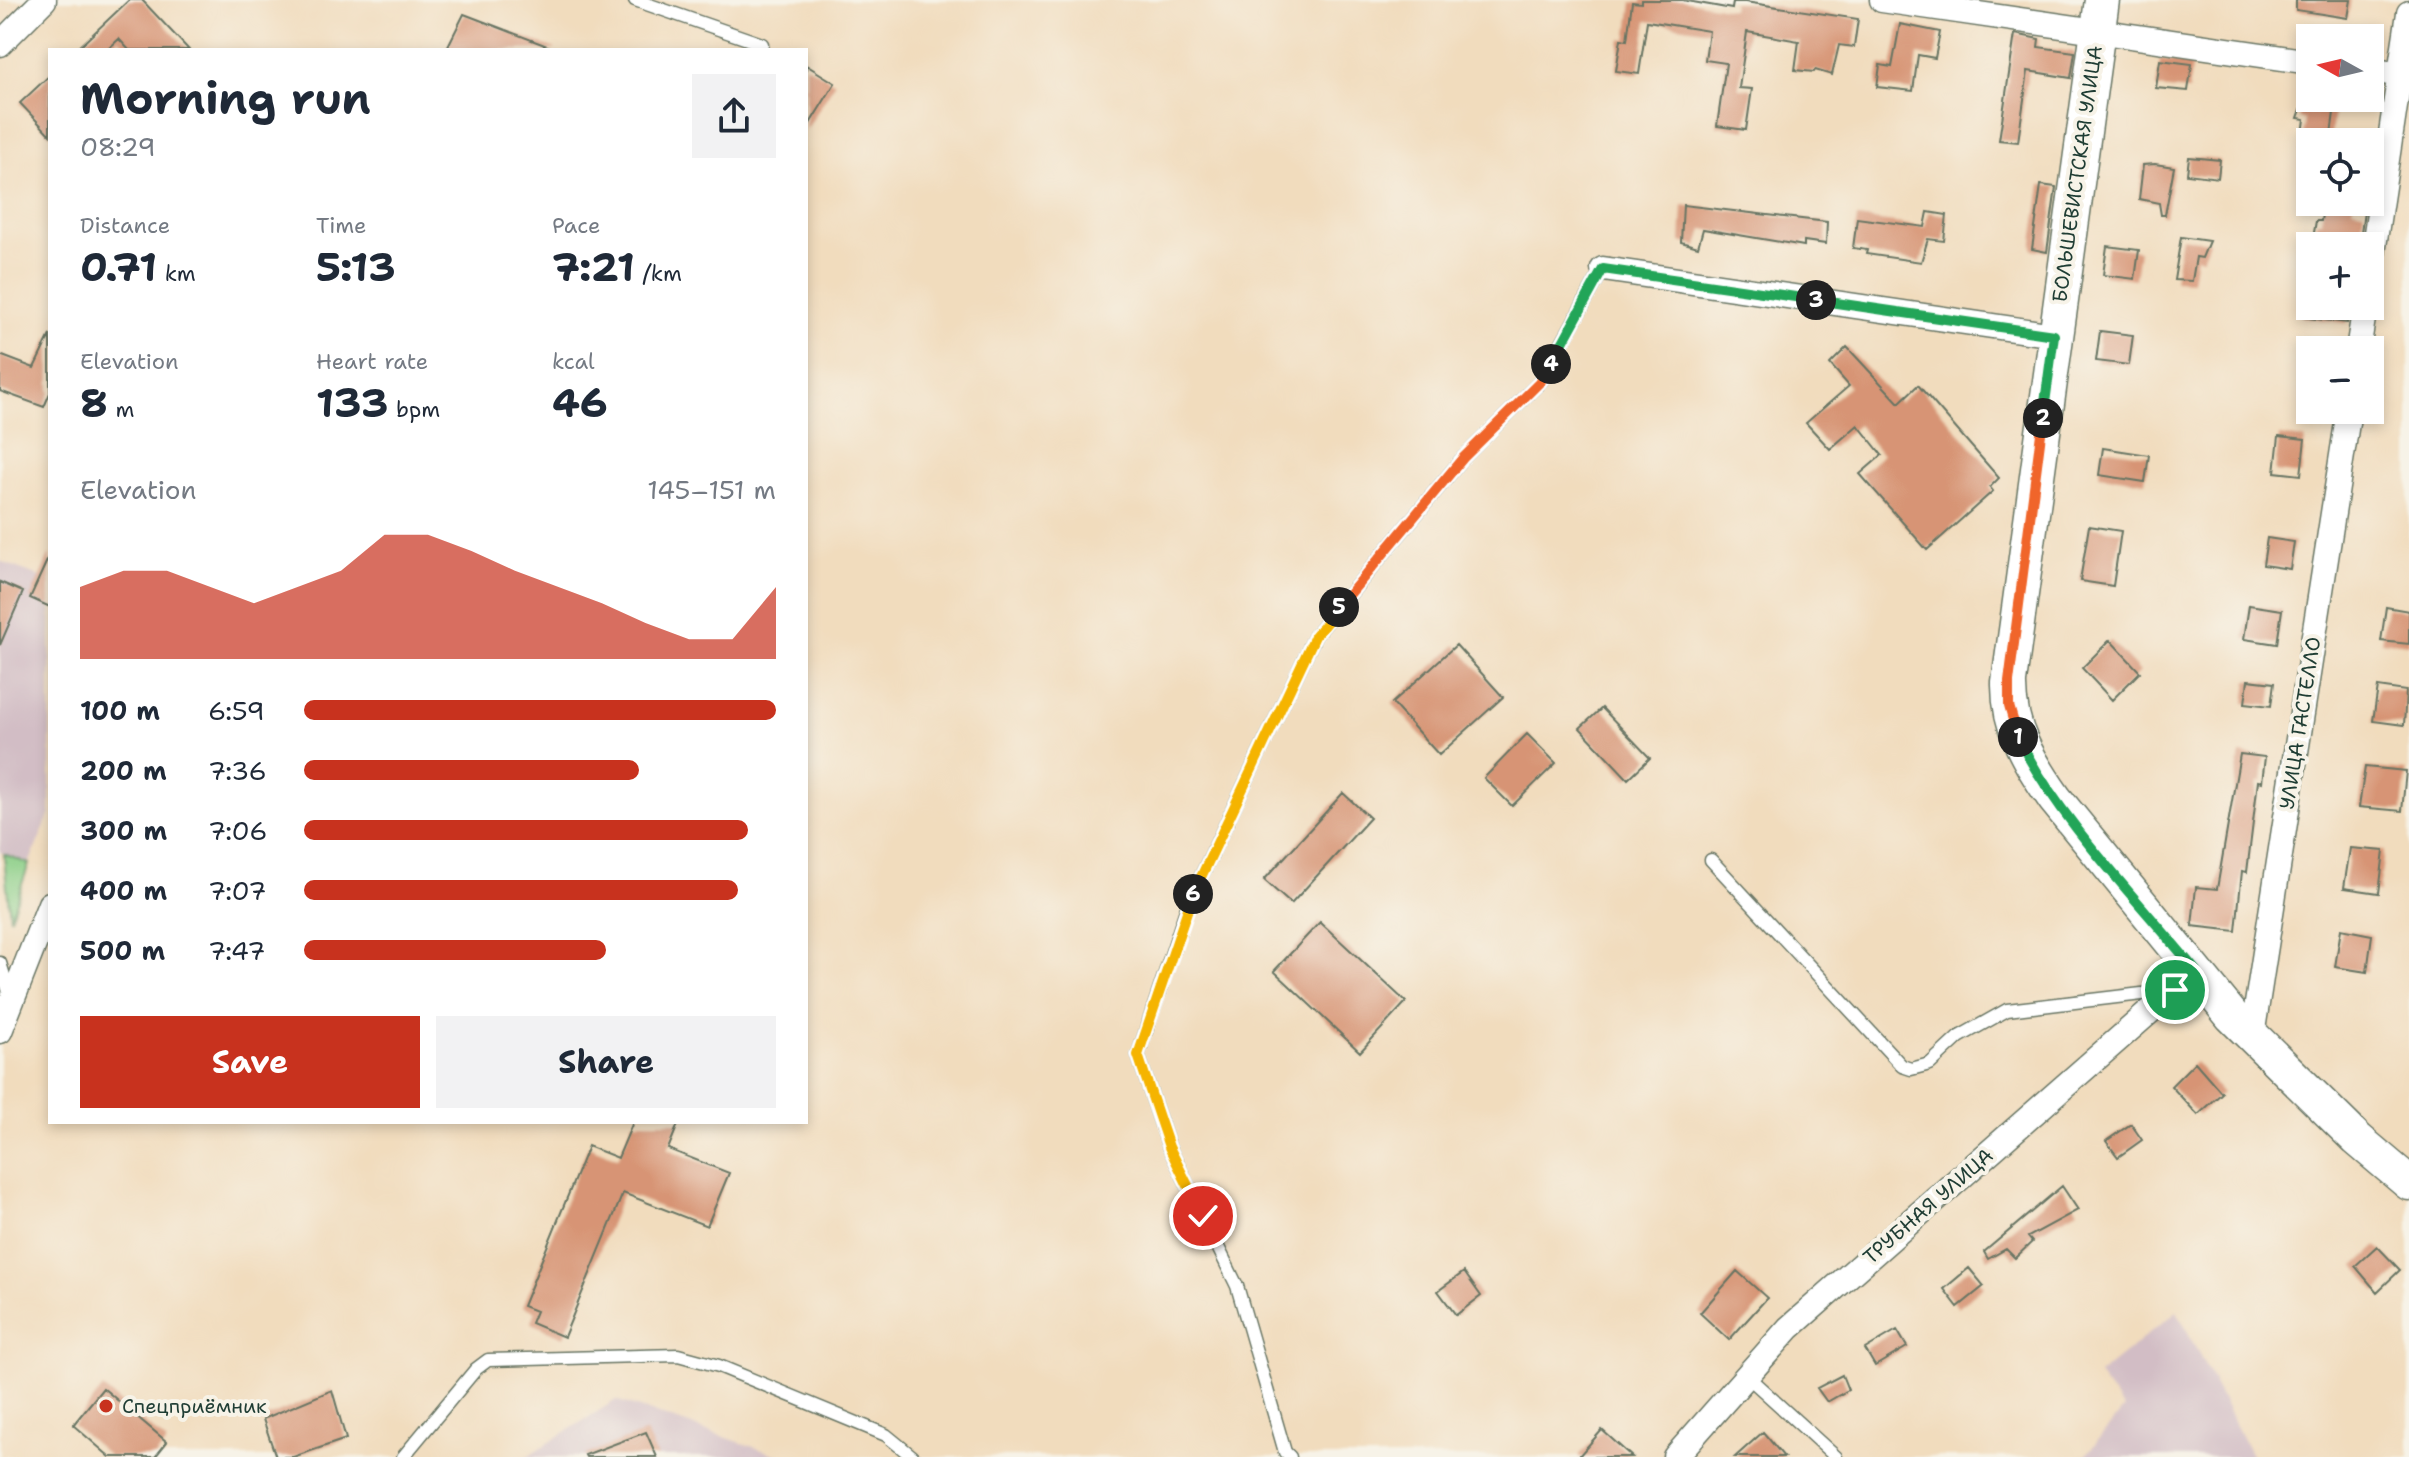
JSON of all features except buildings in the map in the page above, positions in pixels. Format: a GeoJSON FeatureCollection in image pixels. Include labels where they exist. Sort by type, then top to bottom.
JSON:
{"type":"FeatureCollection","features":[{"type":"Feature","properties":{"kind":"street"},"geometry":{"type":"LineString","coordinates":[[0,44],[44,0]]}},
{"type":"Feature","properties":{"kind":"street"},"geometry":{"type":"LineString","coordinates":[[1882,0],[2099,16],[2296,59]]}},
{"type":"Feature","properties":{"kind":"street"},"geometry":{"type":"LineString","coordinates":[[2376,232],[2409,13]]}},
{"type":"Feature","properties":{"kind":"street","name":"БОЛЬШЕВИСТСКАЯ УЛИЦА"},"geometry":{"type":"LineString","coordinates":[[2099,16],[2009,682],[2009,706],[2016,733],[2032,767],[2185,980],[2252,1036],[2357,1139],[2409,1183]]}},
{"type":"Feature","properties":{"kind":"street"},"geometry":{"type":"LineString","coordinates":[[2384,72],[2401,75]]}},
{"type":"Feature","properties":{"kind":"street"},"geometry":{"type":"LineString","coordinates":[[1603,269],[2054,335]]}},
{"type":"Feature","properties":{"kind":"street","name":"УЛИЦА ГАСТЕЛЛО"},"geometry":{"type":"LineString","coordinates":[[2252,1036],[2347,424]]}},
{"type":"Feature","properties":{"kind":"street"},"geometry":{"type":"LineString","coordinates":[[0,1031],[48,909]]}},
{"type":"Feature","properties":{"kind":"street","name":"ТРУБНАЯ УЛИЦА"},"geometry":{"type":"LineString","coordinates":[[1675,1457],[1789,1328],[2185,980]]}},
{"type":"Feature","properties":{"kind":"lane"},"geometry":{"type":"LineString","coordinates":[[635,0],[762,44]]}},
{"type":"Feature","properties":{"kind":"lane"},"geometry":{"type":"LineString","coordinates":[[1290,1457],[1285,1452],[1237,1286],[1169,1147],[1138,1055],[1188,904],[1315,636],[1463,458],[1541,381],[1603,269]]}},
{"type":"Feature","properties":{"kind":"lane"},"geometry":{"type":"LineString","coordinates":[[1711,860],[1902,1066],[1911,1069],[1930,1064],[1959,1037],[2007,1010],[2185,980]]}},
{"type":"Feature","properties":{"kind":"lane"},"geometry":{"type":"LineString","coordinates":[[0,963],[12,1001]]}},
{"type":"Feature","properties":{"kind":"lane"},"geometry":{"type":"LineString","coordinates":[[403,1457],[488,1360],[678,1355],[719,1366],[886,1435],[913,1457]]}},
{"type":"Feature","properties":{"kind":"lane"},"geometry":{"type":"LineString","coordinates":[[1747,1376],[1836,1457]]}},
{"type":"Feature","properties":{"kind":"shaded area"},"geometry":{"type":"Polygon","coordinates":[[[0,561],[48,580],[48,818],[29,864],[0,852],[0,561]]]}},
{"type":"Feature","properties":{"kind":"shaded area"},"geometry":{"type":"Polygon","coordinates":[[[2177,1311],[2252,1457],[2084,1457],[2124,1409],[2098,1375],[2177,1311]]]}},
{"type":"Feature","properties":{"kind":"shaded area"},"geometry":{"type":"Polygon","coordinates":[[[616,1400],[783,1457],[526,1457],[616,1400]]]}},
{"type":"Feature","properties":{"kind":"green space"},"geometry":{"type":"Polygon","coordinates":[[[4,854],[29,864],[10,918],[4,857],[4,854]]]}},
{"type":"Feature","properties":{"kind":"place","name":"Спецприёмник"},"geometry":{"type":"Point","coordinates":[106,1406]}},
{"type":"Feature","properties":{"kind":"route"},"geometry":{"type":"LineString","coordinates":[[1203,1216],[1169,1147],[1138,1055],[1188,904],[1315,636],[1463,458],[1541,381],[1603,269],[2054,335],[2009,682],[2009,706],[2016,733],[2032,767],[2196,971],[2175,990]]}}]}
